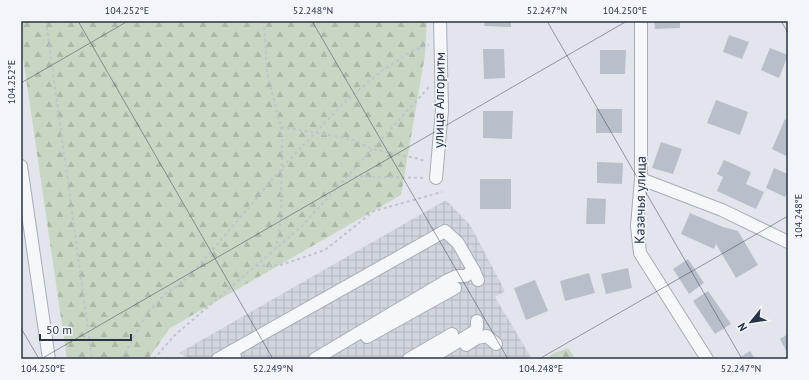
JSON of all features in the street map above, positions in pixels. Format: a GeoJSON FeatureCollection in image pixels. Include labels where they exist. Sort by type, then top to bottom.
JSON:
{"type":"FeatureCollection","features":[{"type":"Feature","properties":{"kind":"street","name":"улица Алгоритм"},"geometry":{"type":"LineString","coordinates":[[437,173],[442,110],[440,21]]}},
{"type":"Feature","properties":{"kind":"street","name":"Казачья улица"},"geometry":{"type":"LineString","coordinates":[[641,21],[641,178],[637,226],[640,253],[707,359]]}},
{"type":"Feature","properties":{"kind":"street"},"geometry":{"type":"LineString","coordinates":[[21,166],[49,359]]}},
{"type":"Feature","properties":{"kind":"street"},"geometry":{"type":"LineString","coordinates":[[641,178],[722,210],[788,242]]}},
{"type":"Feature","properties":{"kind":"street"},"geometry":{"type":"LineString","coordinates":[[218,359],[234,354],[445,231],[458,243],[476,275],[457,276],[448,280],[315,359]]}},
{"type":"Feature","properties":{"kind":"street"},"geometry":{"type":"LineString","coordinates":[[330,358],[455,288]]}},
{"type":"Feature","properties":{"kind":"street"},"geometry":{"type":"LineString","coordinates":[[430,359],[474,332],[477,328],[477,321]]}},
{"type":"Feature","properties":{"kind":"street"},"geometry":{"type":"LineString","coordinates":[[409,359],[452,334]]}},
{"type":"Feature","properties":{"kind":"street"},"geometry":{"type":"LineString","coordinates":[[443,359],[483,336],[487,336],[496,344]]}},
{"type":"Feature","properties":{"kind":"path"},"geometry":{"type":"LineString","coordinates":[[46,21],[92,359]]}},
{"type":"Feature","properties":{"kind":"path"},"geometry":{"type":"LineString","coordinates":[[264,21],[267,73],[281,127],[281,218],[276,248]]}},
{"type":"Feature","properties":{"kind":"path"},"geometry":{"type":"LineString","coordinates":[[122,359],[147,313],[166,293],[181,284],[209,254],[281,170],[349,98],[383,70],[412,51],[440,40]]}},
{"type":"Feature","properties":{"kind":"path"},"geometry":{"type":"LineString","coordinates":[[154,359],[175,335],[300,227],[441,74]]}},
{"type":"Feature","properties":{"kind":"path"},"geometry":{"type":"LineString","coordinates":[[281,127],[351,139],[372,149],[420,159],[437,173]]}},
{"type":"Feature","properties":{"kind":"path"},"geometry":{"type":"LineString","coordinates":[[346,176],[437,173]]}},
{"type":"Feature","properties":{"kind":"path"},"geometry":{"type":"LineString","coordinates":[[256,266],[281,265],[325,250],[374,211],[442,192]]}},
{"type":"Feature","properties":{"kind":"shaded area"},"geometry":{"type":"Polygon","coordinates":[[[446,200],[470,225],[505,291],[495,297],[532,359],[190,359],[179,353],[446,200]]]}},
{"type":"Feature","properties":{"kind":"green space"},"geometry":{"type":"Polygon","coordinates":[[[21,21],[427,21],[425,55],[401,195],[170,328],[148,359],[67,359],[21,44],[21,21]]]}},
{"type":"Feature","properties":{"kind":"green space"},"geometry":{"type":"Polygon","coordinates":[[[568,348],[576,359],[547,359],[552,354],[568,348]]]}},
{"type":"Feature","properties":{"kind":"building"},"geometry":{"type":"Polygon","coordinates":[[[485,21],[511,21],[511,27],[484,26],[485,21]]]}},
{"type":"Feature","properties":{"kind":"building"},"geometry":{"type":"Polygon","coordinates":[[[654,21],[680,21],[680,28],[655,29],[654,21]]]}},
{"type":"Feature","properties":{"kind":"building"},"geometry":{"type":"Polygon","coordinates":[[[729,35],[749,42],[742,59],[723,52],[729,35]]]}},
{"type":"Feature","properties":{"kind":"building"},"geometry":{"type":"Polygon","coordinates":[[[770,48],[788,55],[779,78],[761,70],[770,48]]]}},
{"type":"Feature","properties":{"kind":"building"},"geometry":{"type":"Polygon","coordinates":[[[483,49],[504,49],[505,78],[484,79],[483,49]]]}},
{"type":"Feature","properties":{"kind":"building"},"geometry":{"type":"Polygon","coordinates":[[[600,50],[626,50],[625,74],[600,74],[600,50]]]}},
{"type":"Feature","properties":{"kind":"building"},"geometry":{"type":"Polygon","coordinates":[[[716,100],[748,112],[740,135],[707,123],[716,100]]]}},
{"type":"Feature","properties":{"kind":"building"},"geometry":{"type":"Polygon","coordinates":[[[596,109],[622,109],[622,133],[596,133],[596,109]]]}},
{"type":"Feature","properties":{"kind":"building"},"geometry":{"type":"Polygon","coordinates":[[[483,111],[513,111],[512,139],[483,138],[483,111]]]}},
{"type":"Feature","properties":{"kind":"building"},"geometry":{"type":"Polygon","coordinates":[[[785,119],[788,121],[788,157],[772,149],[785,119]]]}},
{"type":"Feature","properties":{"kind":"building"},"geometry":{"type":"Polygon","coordinates":[[[661,142],[682,149],[673,174],[652,168],[661,142]]]}},
{"type":"Feature","properties":{"kind":"building"},"geometry":{"type":"Polygon","coordinates":[[[724,160],[751,172],[746,184],[764,192],[756,209],[717,191],[723,177],[717,174],[724,160]]]}},
{"type":"Feature","properties":{"kind":"building"},"geometry":{"type":"Polygon","coordinates":[[[597,162],[623,163],[622,184],[597,183],[597,162]]]}},
{"type":"Feature","properties":{"kind":"building"},"geometry":{"type":"Polygon","coordinates":[[[774,168],[788,174],[788,191],[785,197],[766,188],[774,168]]]}},
{"type":"Feature","properties":{"kind":"building"},"geometry":{"type":"Polygon","coordinates":[[[480,179],[511,179],[511,209],[480,209],[480,179]]]}},
{"type":"Feature","properties":{"kind":"building"},"geometry":{"type":"Polygon","coordinates":[[[587,198],[606,199],[605,224],[586,224],[587,198]]]}},
{"type":"Feature","properties":{"kind":"building"},"geometry":{"type":"Polygon","coordinates":[[[690,213],[723,227],[738,231],[758,265],[736,278],[716,244],[714,249],[681,234],[690,213]]]}},
{"type":"Feature","properties":{"kind":"building"},"geometry":{"type":"Polygon","coordinates":[[[688,259],[704,283],[689,294],[673,269],[688,259]]]}},
{"type":"Feature","properties":{"kind":"building"},"geometry":{"type":"Polygon","coordinates":[[[628,268],[632,288],[606,294],[601,274],[628,268]]]}},
{"type":"Feature","properties":{"kind":"building"},"geometry":{"type":"Polygon","coordinates":[[[589,273],[595,293],[565,301],[560,281],[589,273]]]}},
{"type":"Feature","properties":{"kind":"building"},"geometry":{"type":"Polygon","coordinates":[[[535,280],[548,311],[526,320],[514,288],[535,280]]]}},
{"type":"Feature","properties":{"kind":"building"},"geometry":{"type":"Polygon","coordinates":[[[708,291],[731,324],[715,334],[693,301],[708,291]]]}},
{"type":"Feature","properties":{"kind":"building"},"geometry":{"type":"Polygon","coordinates":[[[788,334],[788,354],[780,339],[788,334]]]}},
{"type":"Feature","properties":{"kind":"building"},"geometry":{"type":"Polygon","coordinates":[[[750,351],[755,359],[737,359],[750,351]]]}}]}
